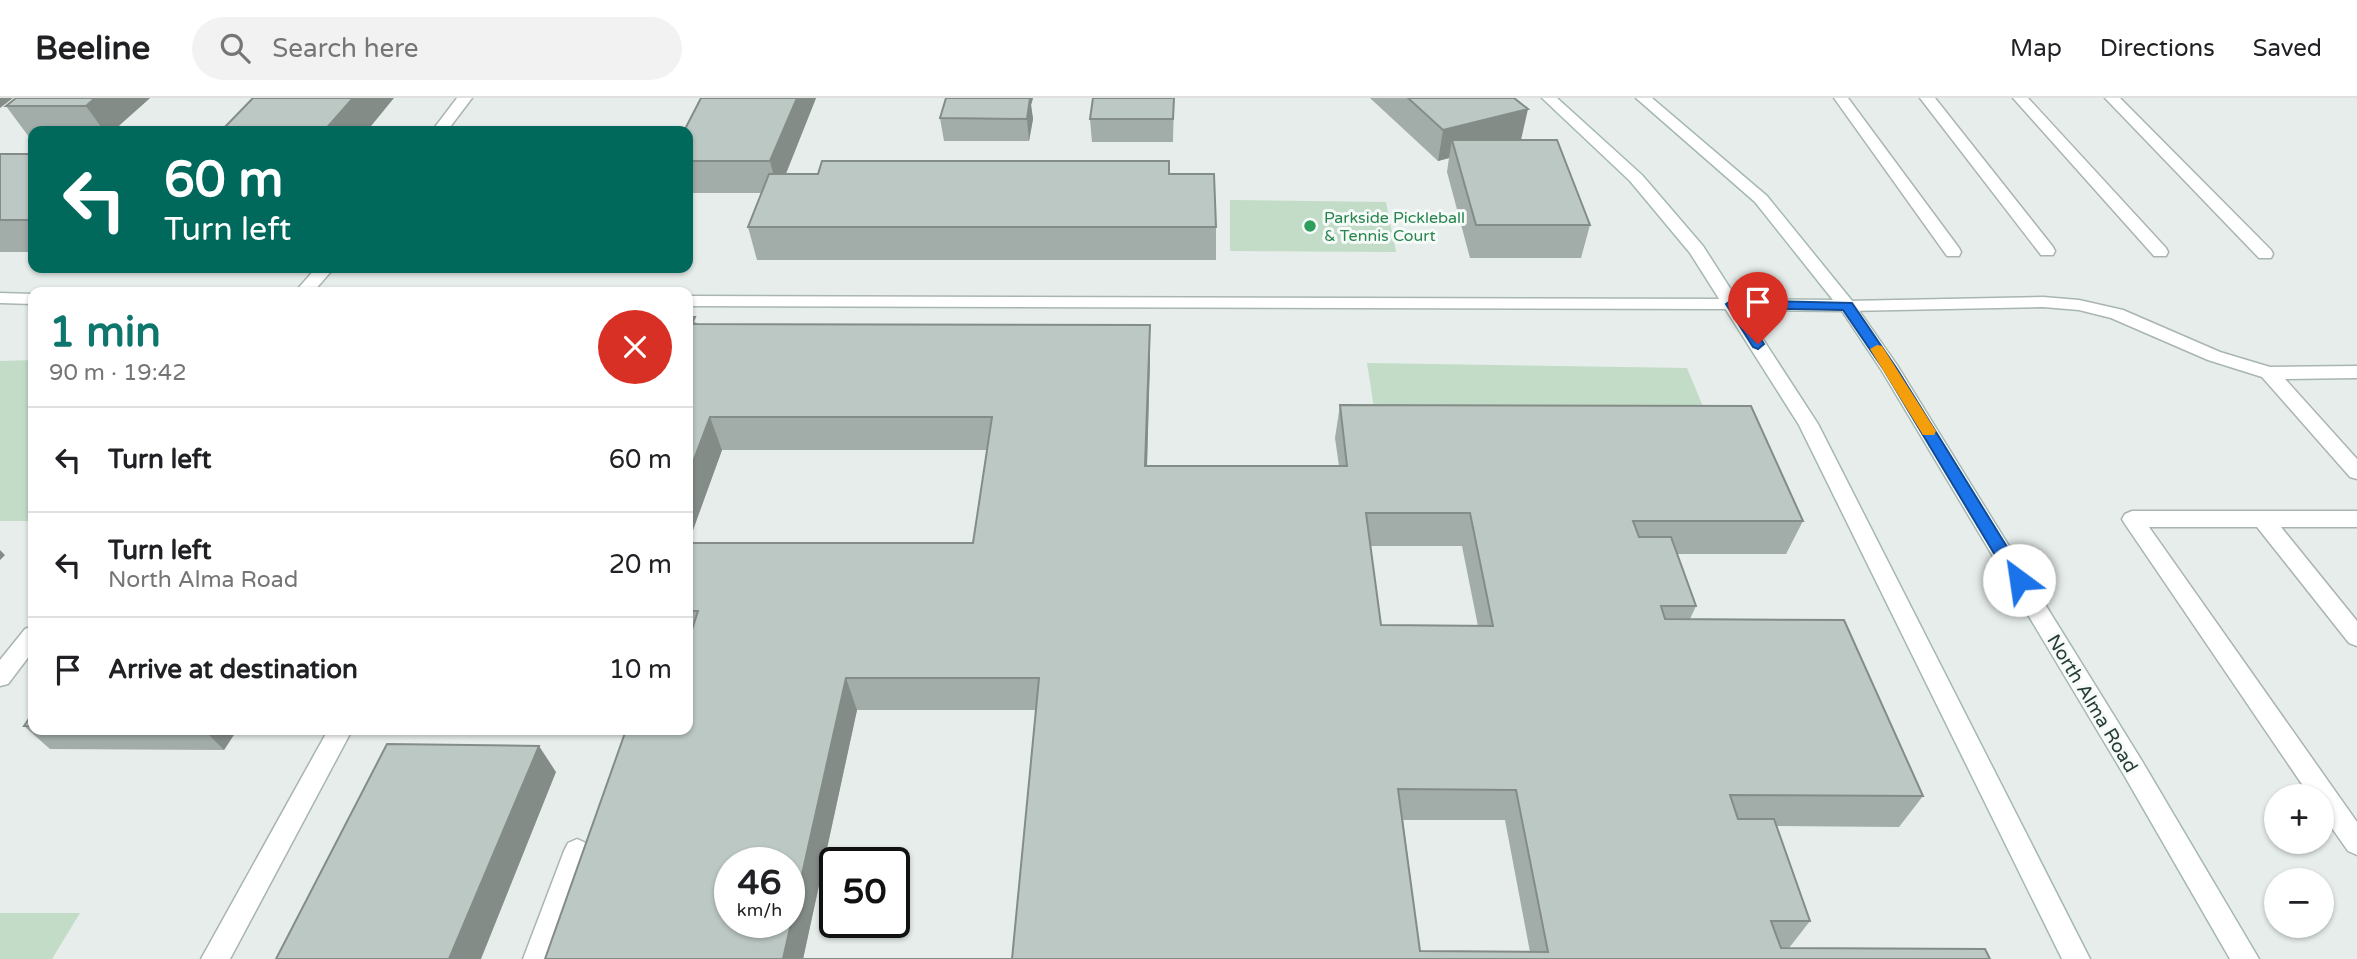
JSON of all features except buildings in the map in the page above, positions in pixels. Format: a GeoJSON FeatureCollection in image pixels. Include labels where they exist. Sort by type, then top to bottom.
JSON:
{"type":"FeatureCollection","features":[{"type":"Feature","properties":{"kind":"main road"},"geometry":{"type":"LineString","coordinates":[[443,126],[465,98]]}},
{"type":"Feature","properties":{"kind":"main road"},"geometry":{"type":"LineString","coordinates":[[1549,98],[1636,178],[1697,250],[1808,424],[2076,959]]}},
{"type":"Feature","properties":{"kind":"main road","name":"North Alma Road"},"geometry":{"type":"LineString","coordinates":[[1643,98],[1761,199],[1847,306],[1905,392],[2133,768],[2245,959]]}},
{"type":"Feature","properties":{"kind":"main road"},"geometry":{"type":"LineString","coordinates":[[1842,98],[1953,252]]}},
{"type":"Feature","properties":{"kind":"main road"},"geometry":{"type":"LineString","coordinates":[[1927,98],[2046,251]]}},
{"type":"Feature","properties":{"kind":"main road"},"geometry":{"type":"LineString","coordinates":[[2020,98],[2160,252]]}},
{"type":"Feature","properties":{"kind":"main road"},"geometry":{"type":"LineString","coordinates":[[2112,98],[2266,254]]}},
{"type":"Feature","properties":{"kind":"main road"},"geometry":{"type":"LineString","coordinates":[[308,287],[321,273]]}},
{"type":"Feature","properties":{"kind":"main road"},"geometry":{"type":"LineString","coordinates":[[0,298],[28,299]]}},
{"type":"Feature","properties":{"kind":"main road"},"geometry":{"type":"LineString","coordinates":[[693,301],[1847,306],[2043,302],[2080,305],[2117,314],[2214,356],[2269,373],[2357,372]]}},
{"type":"Feature","properties":{"kind":"main road"},"geometry":{"type":"LineString","coordinates":[[2269,373],[2357,472]]}},
{"type":"Feature","properties":{"kind":"main road"},"geometry":{"type":"LineString","coordinates":[[2357,519],[2132,519],[2357,842]]}},
{"type":"Feature","properties":{"kind":"main road"},"geometry":{"type":"LineString","coordinates":[[2263,519],[2357,637]]}},
{"type":"Feature","properties":{"kind":"main road"},"geometry":{"type":"LineString","coordinates":[[0,677],[28,641]]}},
{"type":"Feature","properties":{"kind":"main road"},"geometry":{"type":"LineString","coordinates":[[215,959],[338,735]]}},
{"type":"Feature","properties":{"kind":"main road"},"geometry":{"type":"LineString","coordinates":[[537,959],[577,850]]}},
{"type":"Feature","properties":{"kind":"green space","name":"Parkside Pickleball & Tennis Court"},"geometry":{"type":"Polygon","coordinates":[[[1230,200],[1386,202],[1396,252],[1230,251],[1230,200]]]}},
{"type":"Feature","properties":{"kind":"green space"},"geometry":{"type":"Polygon","coordinates":[[[28,360],[28,521],[0,521],[0,361],[28,360]]]}},
{"type":"Feature","properties":{"kind":"green space"},"geometry":{"type":"Polygon","coordinates":[[[1367,363],[1687,368],[1712,428],[1377,427],[1367,363]]]}},
{"type":"Feature","properties":{"kind":"green space"},"geometry":{"type":"Polygon","coordinates":[[[0,913],[80,913],[52,959],[0,959],[0,913]]]}},
{"type":"Feature","properties":{"kind":"slow traffic"},"geometry":{"type":"LineString","coordinates":[[1877,349],[1929,431]]}},
{"type":"Feature","properties":{"kind":"place","name":"Parkside Pickleball & Tennis Court"},"geometry":{"type":"Point","coordinates":[1310,226]}},
{"type":"Feature","properties":{"kind":"route"},"geometry":{"type":"LineString","coordinates":[[1758,344],[1732,304],[1847,306],[1890,369],[2019,580]]}}]}
